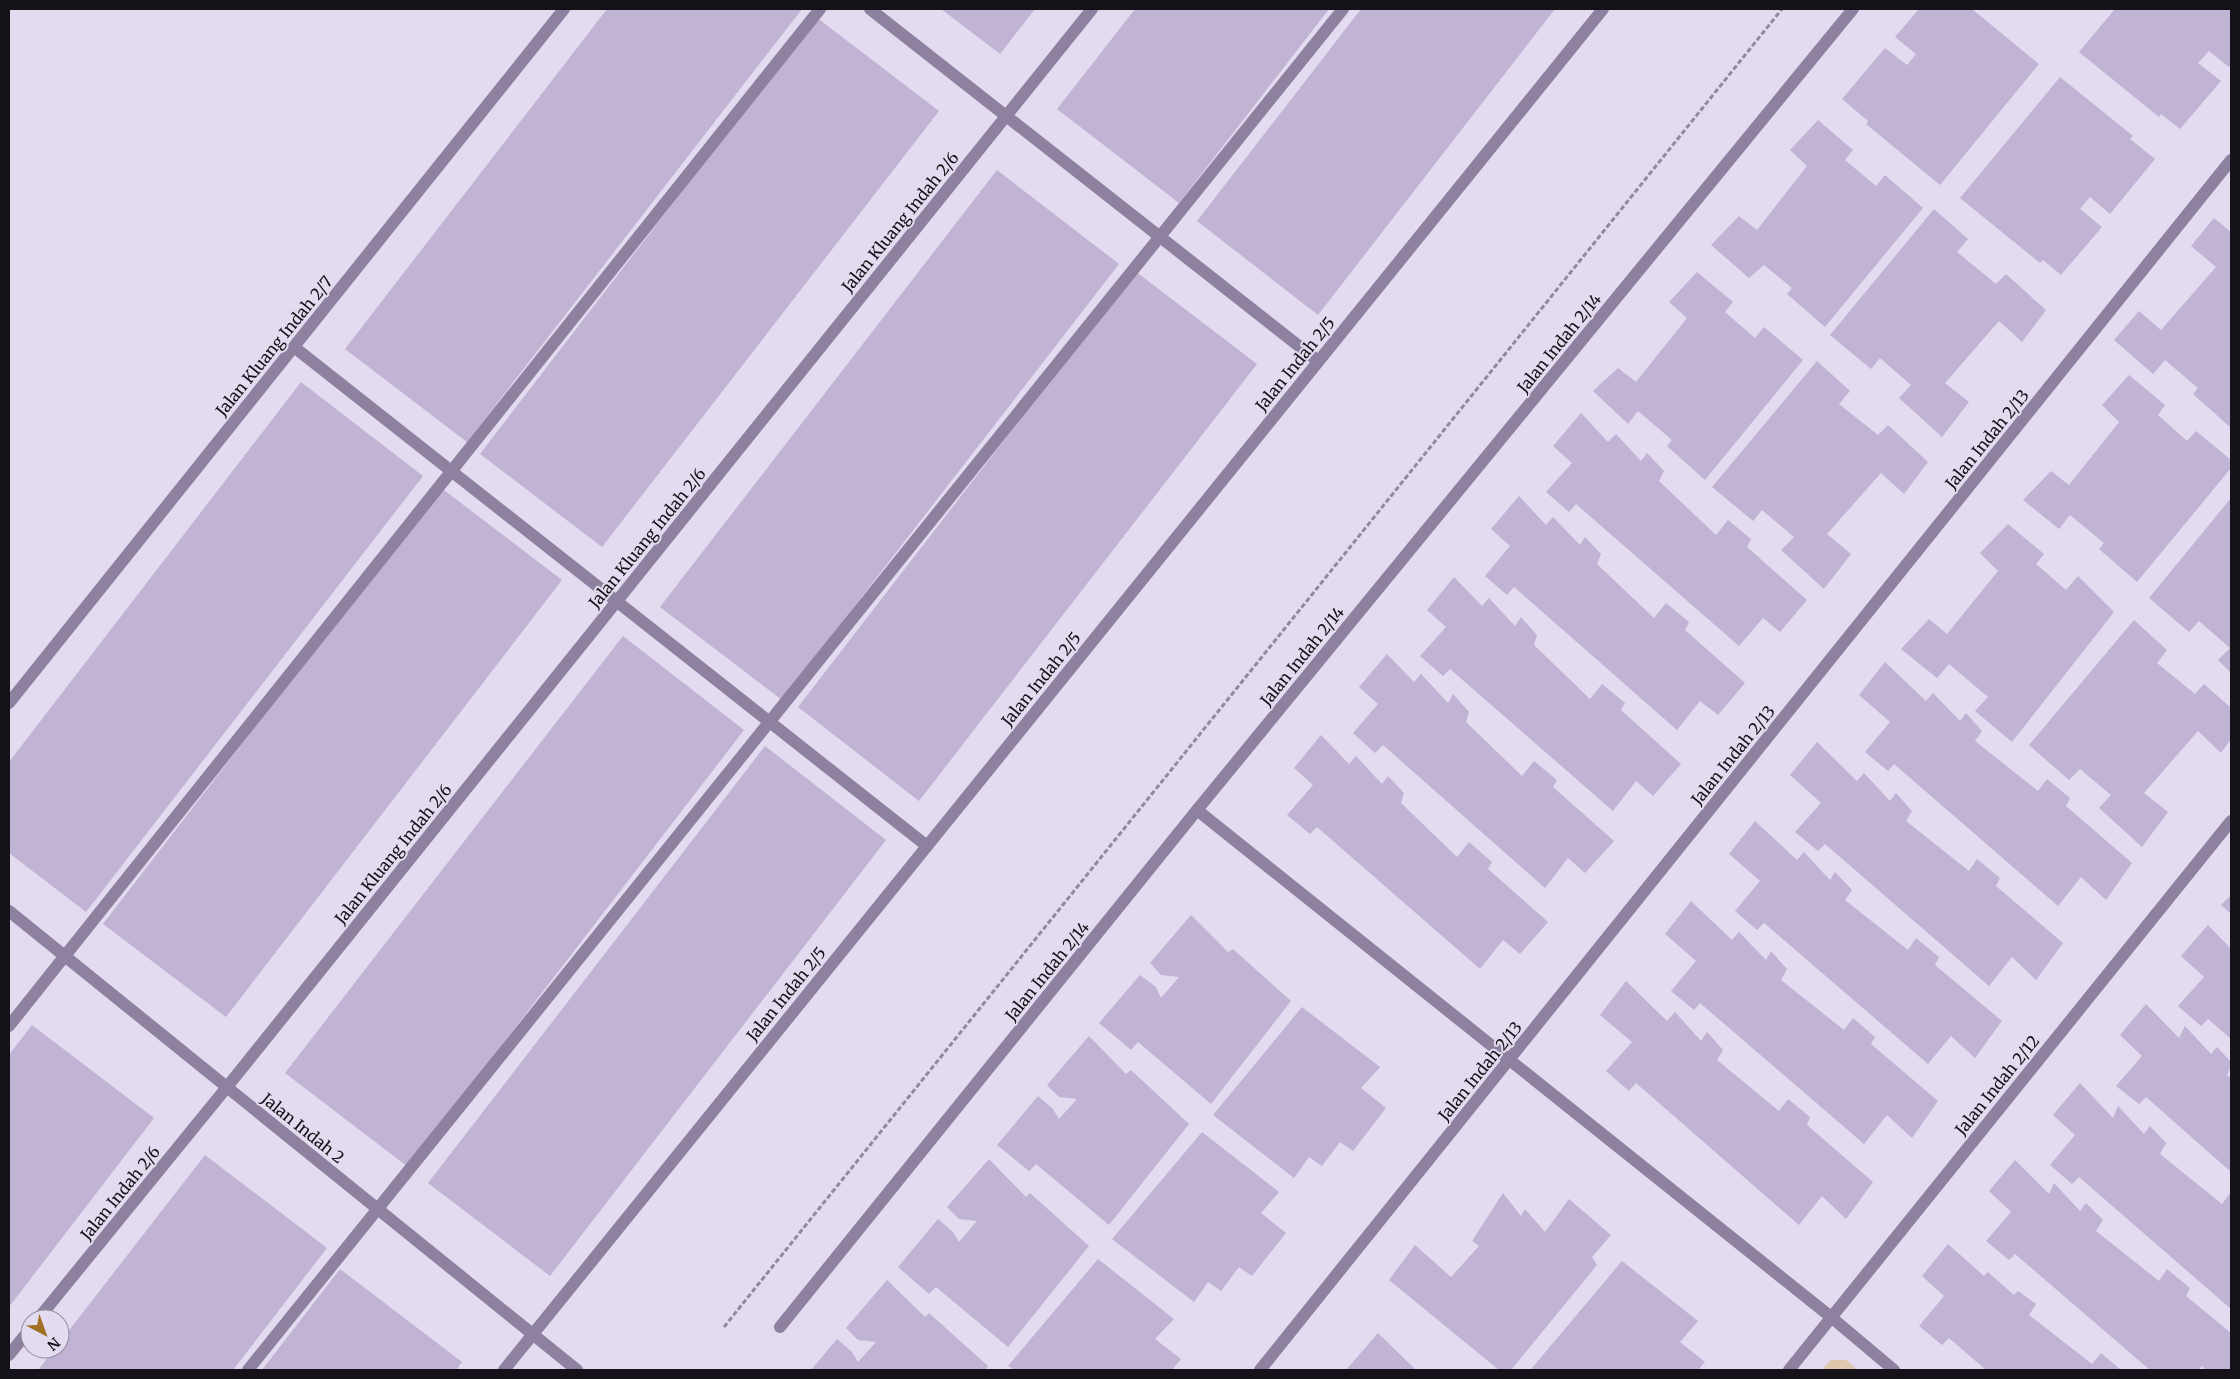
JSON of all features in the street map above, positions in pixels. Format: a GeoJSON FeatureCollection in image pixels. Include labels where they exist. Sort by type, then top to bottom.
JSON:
{"type":"FeatureCollection","features":[{"type":"Feature","properties":{"kind":"street","name":"Jalan Kluang Indah 2/7"},"geometry":{"type":"LineString","coordinates":[[9,703],[564,9]]}},
{"type":"Feature","properties":{"kind":"street"},"geometry":{"type":"LineString","coordinates":[[9,1026],[820,9]]}},
{"type":"Feature","properties":{"kind":"street"},"geometry":{"type":"LineString","coordinates":[[870,9],[1318,361]]}},
{"type":"Feature","properties":{"kind":"street","name":"Jalan Kluang Indah 2/6"},"geometry":{"type":"LineString","coordinates":[[227,1087],[1092,9]]}},
{"type":"Feature","properties":{"kind":"street"},"geometry":{"type":"LineString","coordinates":[[248,1370],[1343,9]]}},
{"type":"Feature","properties":{"kind":"street","name":"Jalan Indah 2/5"},"geometry":{"type":"LineString","coordinates":[[504,1370],[1603,9]]}},
{"type":"Feature","properties":{"kind":"street","name":"Jalan Indah 2/14"},"geometry":{"type":"LineString","coordinates":[[780,1328],[1197,810],[1853,9]]}},
{"type":"Feature","properties":{"kind":"street","name":"Jalan Indah 2/13"},"geometry":{"type":"LineString","coordinates":[[1260,1370],[2231,160]]}},
{"type":"Feature","properties":{"kind":"street"},"geometry":{"type":"LineString","coordinates":[[294,347],[927,846]]}},
{"type":"Feature","properties":{"kind":"street"},"geometry":{"type":"LineString","coordinates":[[1197,810],[1831,1317],[1894,1370]]}},
{"type":"Feature","properties":{"kind":"street","name":"Jalan Indah 2/12"},"geometry":{"type":"LineString","coordinates":[[1789,1370],[2231,821]]}},
{"type":"Feature","properties":{"kind":"street","name":"Jalan Indah 2"},"geometry":{"type":"LineString","coordinates":[[9,911],[576,1370]]}},
{"type":"Feature","properties":{"kind":"street","name":"Jalan Indah 2/6"},"geometry":{"type":"LineString","coordinates":[[46,1309],[227,1087]]}},
{"type":"Feature","properties":{"kind":"street"},"geometry":{"type":"LineString","coordinates":[[9,1355],[20,1341]]}},
{"type":"Feature","properties":{"kind":"path"},"geometry":{"type":"LineString","coordinates":[[724,1327],[1782,9]]}},
{"type":"Feature","properties":{"kind":"shaded area"},"geometry":{"type":"Polygon","coordinates":[[[1831,1360],[1846,1360],[1858,1370],[1822,1370],[1831,1360]]]}},
{"type":"Feature","properties":{"kind":"building"},"geometry":{"type":"Polygon","coordinates":[[[607,9],[802,9],[467,442],[345,349],[607,9]]]}},
{"type":"Feature","properties":{"kind":"building"},"geometry":{"type":"Polygon","coordinates":[[[941,9],[1035,9],[1000,54],[941,9]]]}},
{"type":"Feature","properties":{"kind":"building"},"geometry":{"type":"Polygon","coordinates":[[[1135,9],[1329,9],[1179,203],[1057,109],[1135,9]]]}},
{"type":"Feature","properties":{"kind":"building"},"geometry":{"type":"Polygon","coordinates":[[[1361,9],[1555,9],[1318,315],[1197,221],[1361,9]]]}},
{"type":"Feature","properties":{"kind":"building"},"geometry":{"type":"Polygon","coordinates":[[[1919,9],[1972,9],[2039,64],[1940,185],[1866,124],[1868,121],[1842,99],[1885,48],[1907,65],[1916,54],[1895,37],[1919,9]]]}},
{"type":"Feature","properties":{"kind":"building"},"geometry":{"type":"Polygon","coordinates":[[[2115,9],[2231,9],[2231,64],[2229,67],[2209,51],[2198,63],[2221,81],[2180,129],[2161,114],[2159,117],[2079,52],[2115,9]]]}},
{"type":"Feature","properties":{"kind":"building"},"geometry":{"type":"Polygon","coordinates":[[[816,17],[939,111],[602,547],[480,454],[816,17]]]}},
{"type":"Feature","properties":{"kind":"building"},"geometry":{"type":"Polygon","coordinates":[[[2060,77],[2133,136],[2130,139],[2155,159],[2110,214],[2090,197],[2080,209],[2102,227],[2061,275],[2043,260],[2040,263],[1960,198],[2060,77]]]}},
{"type":"Feature","properties":{"kind":"building"},"geometry":{"type":"Polygon","coordinates":[[[1818,120],[1853,150],[1845,160],[1876,186],[1885,175],[1923,208],[1825,327],[1787,294],[1792,288],[1764,265],[1749,278],[1711,245],[1739,216],[1757,230],[1807,166],[1790,150],[1818,120]]]}},
{"type":"Feature","properties":{"kind":"building"},"geometry":{"type":"Polygon","coordinates":[[[997,170],[1119,264],[782,700],[660,607],[997,170]]]}},
{"type":"Feature","properties":{"kind":"building"},"geometry":{"type":"Polygon","coordinates":[[[1934,209],[1968,239],[1957,252],[1996,284],[2006,274],[2046,310],[2022,342],[1999,321],[1945,383],[1969,402],[1942,437],[1899,398],[1911,385],[1880,358],[1871,369],[1830,335],[1934,209]]]}},
{"type":"Feature","properties":{"kind":"building"},"geometry":{"type":"Polygon","coordinates":[[[2214,218],[2231,232],[2230,427],[2193,394],[2198,388],[2165,360],[2153,374],[2114,340],[2139,311],[2161,330],[2216,267],[2191,246],[2214,218]]]}},
{"type":"Feature","properties":{"kind":"building"},"geometry":{"type":"Polygon","coordinates":[[[1135,271],[1257,364],[919,801],[798,707],[1135,271]]]}},
{"type":"Feature","properties":{"kind":"building"},"geometry":{"type":"Polygon","coordinates":[[[1697,272],[1733,302],[1725,312],[1755,338],[1764,327],[1803,360],[1705,480],[1667,446],[1672,440],[1638,411],[1628,424],[1593,391],[1618,368],[1636,382],[1687,318],[1669,302],[1697,272]]]}},
{"type":"Feature","properties":{"kind":"building"},"geometry":{"type":"Polygon","coordinates":[[[1817,361],[1850,391],[1839,404],[1878,435],[1888,425],[1928,462],[1904,494],[1881,473],[1827,534],[1851,554],[1824,589],[1781,550],[1794,537],[1762,510],[1753,521],[1712,487],[1817,361]]]}},
{"type":"Feature","properties":{"kind":"building"},"geometry":{"type":"Polygon","coordinates":[[[2129,375],[2165,405],[2158,415],[2187,441],[2196,431],[2231,460],[2231,468],[2137,582],[2099,549],[2104,543],[2070,515],[2059,529],[2023,500],[2051,471],[2069,485],[2119,422],[2102,405],[2129,375]]]}},
{"type":"Feature","properties":{"kind":"building"},"geometry":{"type":"Polygon","coordinates":[[[301,382],[423,476],[86,912],[9,853],[9,762],[301,382]]]}},
{"type":"Feature","properties":{"kind":"building"},"geometry":{"type":"Polygon","coordinates":[[[1581,413],[1608,442],[1616,434],[1641,461],[1647,453],[1664,471],[1659,481],[1716,535],[1728,520],[1751,539],[1747,547],[1807,600],[1780,632],[1763,618],[1739,646],[1576,504],[1569,512],[1546,492],[1572,463],[1553,446],[1581,413]]]}},
{"type":"Feature","properties":{"kind":"building"},"geometry":{"type":"Polygon","coordinates":[[[440,487],[562,580],[226,1017],[103,924],[440,487]]]}},
{"type":"Feature","properties":{"kind":"building"},"geometry":{"type":"Polygon","coordinates":[[[1519,496],[1546,525],[1553,517],[1580,545],[1585,537],[1601,554],[1597,564],[1654,618],[1666,603],[1689,622],[1685,630],[1745,683],[1718,715],[1700,701],[1677,730],[1514,587],[1507,595],[1485,576],[1510,546],[1491,529],[1519,496]]]}},
{"type":"Feature","properties":{"kind":"building"},"geometry":{"type":"Polygon","coordinates":[[[2231,498],[2231,673],[2218,660],[2230,648],[2199,621],[2189,632],[2149,598],[2231,498]]]}},
{"type":"Feature","properties":{"kind":"building"},"geometry":{"type":"Polygon","coordinates":[[[2008,524],[2044,554],[2036,564],[2066,590],[2078,576],[2114,612],[2012,742],[1975,711],[1988,697],[1949,664],[1937,678],[1901,649],[1929,619],[1947,634],[1998,571],[1980,553],[2008,524]]]}},
{"type":"Feature","properties":{"kind":"building"},"geometry":{"type":"Polygon","coordinates":[[[1454,577],[1482,606],[1489,598],[1515,626],[1521,617],[1537,635],[1534,645],[1590,699],[1602,684],[1625,703],[1621,710],[1681,764],[1653,796],[1636,781],[1613,811],[1450,669],[1443,676],[1420,656],[1446,627],[1427,610],[1454,577]]]}},
{"type":"Feature","properties":{"kind":"building"},"geometry":{"type":"Polygon","coordinates":[[[2134,620],[2167,650],[2157,663],[2195,694],[2204,684],[2231,708],[2231,739],[2221,753],[2198,731],[2144,793],[2168,812],[2142,847],[2099,808],[2111,795],[2080,769],[2069,780],[2029,745],[2134,620]]]}},
{"type":"Feature","properties":{"kind":"building"},"geometry":{"type":"Polygon","coordinates":[[[623,636],[744,730],[408,1167],[285,1073],[623,636]]]}},
{"type":"Feature","properties":{"kind":"building"},"geometry":{"type":"Polygon","coordinates":[[[1387,654],[1414,682],[1421,674],[1448,703],[1453,694],[1469,712],[1466,722],[1522,776],[1534,761],[1557,780],[1553,787],[1614,841],[1585,873],[1568,858],[1545,888],[1383,745],[1375,753],[1353,733],[1378,704],[1359,687],[1387,654]]]}},
{"type":"Feature","properties":{"kind":"building"},"geometry":{"type":"Polygon","coordinates":[[[1885,662],[1926,701],[1933,693],[1960,721],[1966,713],[1982,731],[1975,741],[2038,791],[2047,779],[2070,798],[2066,806],[2132,863],[2106,900],[2081,877],[2058,906],[1894,764],[1888,771],[1865,752],[1890,722],[1859,695],[1885,662]]]}},
{"type":"Feature","properties":{"kind":"building"},"geometry":{"type":"Polygon","coordinates":[[[1321,735],[1349,764],[1356,756],[1382,784],[1388,776],[1404,793],[1401,803],[1457,857],[1469,842],[1492,862],[1488,869],[1548,922],[1520,954],[1503,940],[1480,969],[1317,827],[1310,834],[1287,815],[1313,785],[1294,768],[1321,735]]]}},
{"type":"Feature","properties":{"kind":"building"},"geometry":{"type":"Polygon","coordinates":[[[1817,742],[1857,781],[1864,773],[1890,801],[1896,793],[1912,811],[1906,821],[1969,871],[1977,859],[2000,878],[1996,886],[2063,943],[2036,980],[2012,957],[1989,986],[1825,844],[1818,851],[1795,832],[1821,803],[1790,775],[1817,742]]]}},
{"type":"Feature","properties":{"kind":"building"},"geometry":{"type":"Polygon","coordinates":[[[765,746],[886,840],[550,1276],[428,1183],[765,746]]]}},
{"type":"Feature","properties":{"kind":"building"},"geometry":{"type":"Polygon","coordinates":[[[1755,821],[1797,860],[1804,852],[1830,880],[1835,872],[1852,890],[1845,900],[1908,950],[1916,938],[1939,957],[1935,965],[2002,1021],[1975,1058],[1951,1036],[1928,1064],[1764,923],[1757,930],[1735,911],[1760,881],[1729,854],[1755,821]]]}},
{"type":"Feature","properties":{"kind":"building"},"geometry":{"type":"Polygon","coordinates":[[[2231,895],[2231,914],[2221,905],[2231,895]]]}},
{"type":"Feature","properties":{"kind":"building"},"geometry":{"type":"Polygon","coordinates":[[[1691,901],[1732,940],[1739,932],[1766,960],[1771,951],[1787,969],[1781,980],[1844,1030],[1853,1018],[1875,1037],[1871,1044],[1938,1101],[1912,1138],[1887,1115],[1864,1144],[1700,1003],[1694,1010],[1671,991],[1696,961],[1665,934],[1691,901]]]}},
{"type":"Feature","properties":{"kind":"building"},"geometry":{"type":"Polygon","coordinates":[[[1191,915],[1228,952],[1233,949],[1291,1001],[1211,1104],[1138,1042],[1131,1050],[1099,1023],[1140,975],[1156,987],[1161,998],[1179,977],[1161,975],[1150,963],[1191,915]]]}},
{"type":"Feature","properties":{"kind":"building"},"geometry":{"type":"Polygon","coordinates":[[[2208,925],[2231,949],[2231,1039],[2208,1019],[2201,1026],[2178,1006],[2204,977],[2181,956],[2208,925]]]}},
{"type":"Feature","properties":{"kind":"building"},"geometry":{"type":"Polygon","coordinates":[[[1626,981],[1667,1021],[1675,1012],[1701,1041],[1707,1032],[1723,1050],[1717,1060],[1779,1111],[1788,1099],[1810,1117],[1807,1125],[1873,1182],[1846,1219],[1822,1196],[1799,1225],[1636,1083],[1629,1091],[1606,1071],[1632,1042],[1600,1015],[1626,981]]]}},
{"type":"Feature","properties":{"kind":"building"},"geometry":{"type":"Polygon","coordinates":[[[2146,1004],[2179,1038],[2185,1026],[2211,1054],[2217,1047],[2231,1062],[2227,1075],[2231,1078],[2231,1172],[2146,1097],[2139,1104],[2116,1086],[2142,1056],[2120,1035],[2146,1004]]]}},
{"type":"Feature","properties":{"kind":"building"},"geometry":{"type":"Polygon","coordinates":[[[1302,1007],[1380,1067],[1361,1088],[1386,1108],[1353,1151],[1340,1142],[1322,1166],[1309,1157],[1294,1178],[1213,1115],[1302,1007]]]}},
{"type":"Feature","properties":{"kind":"building"},"geometry":{"type":"Polygon","coordinates":[[[32,1025],[154,1118],[9,1307],[9,1055],[32,1025]]]}},
{"type":"Feature","properties":{"kind":"building"},"geometry":{"type":"Polygon","coordinates":[[[1089,1036],[1126,1074],[1131,1070],[1189,1124],[1109,1225],[1036,1164],[1029,1171],[997,1145],[1038,1096],[1053,1109],[1059,1119],[1077,1099],[1059,1097],[1047,1085],[1089,1036]]]}},
{"type":"Feature","properties":{"kind":"building"},"geometry":{"type":"Polygon","coordinates":[[[2080,1083],[2113,1118],[2118,1106],[2144,1134],[2150,1126],[2166,1143],[2160,1154],[2222,1204],[2231,1192],[2231,1309],[2079,1177],[2072,1184],[2050,1165],[2075,1135],[2053,1115],[2080,1083]]]}},
{"type":"Feature","properties":{"kind":"building"},"geometry":{"type":"Polygon","coordinates":[[[1202,1132],[1279,1192],[1261,1213],[1286,1233],[1252,1276],[1239,1267],[1221,1291],[1208,1282],[1194,1302],[1112,1239],[1202,1132]]]}},
{"type":"Feature","properties":{"kind":"building"},"geometry":{"type":"Polygon","coordinates":[[[205,1155],[327,1248],[233,1370],[38,1370],[47,1359],[70,1359],[70,1329],[205,1155]]]}},
{"type":"Feature","properties":{"kind":"building"},"geometry":{"type":"Polygon","coordinates":[[[989,1159],[1026,1197],[1030,1193],[1089,1246],[1008,1347],[936,1287],[929,1294],[898,1267],[938,1219],[953,1232],[959,1242],[977,1221],[959,1219],[947,1207],[989,1159]]]}},
{"type":"Feature","properties":{"kind":"building"},"geometry":{"type":"Polygon","coordinates":[[[2015,1160],[2049,1194],[2054,1183],[2080,1211],[2086,1203],[2103,1220],[2096,1231],[2159,1281],[2167,1269],[2190,1288],[2186,1296],[2231,1333],[2231,1370],[2206,1370],[2202,1366],[2198,1370],[2150,1370],[2015,1254],[2009,1260],[1986,1241],[2011,1212],[1989,1191],[2015,1160]]]}},
{"type":"Feature","properties":{"kind":"building"},"geometry":{"type":"Polygon","coordinates":[[[1503,1193],[1521,1216],[1525,1209],[1545,1232],[1569,1199],[1611,1235],[1592,1257],[1597,1265],[1511,1370],[1499,1370],[1389,1280],[1415,1245],[1451,1277],[1479,1246],[1472,1241],[1503,1193]]]}},
{"type":"Feature","properties":{"kind":"building"},"geometry":{"type":"Polygon","coordinates":[[[1948,1244],[1984,1276],[1988,1272],[2014,1295],[2018,1291],[2036,1304],[2029,1315],[2092,1364],[2101,1353],[2121,1370],[1986,1370],[1949,1338],[1942,1345],[1919,1326],[1944,1296],[1922,1276],[1948,1244]]]}},
{"type":"Feature","properties":{"kind":"building"},"geometry":{"type":"Polygon","coordinates":[[[1098,1259],[1174,1319],[1155,1339],[1181,1359],[1172,1370],[1014,1370],[1008,1366],[1098,1259]]]}},
{"type":"Feature","properties":{"kind":"building"},"geometry":{"type":"Polygon","coordinates":[[[1622,1261],[1698,1321],[1680,1342],[1705,1362],[1698,1370],[1534,1370],[1532,1368],[1622,1261]]]}},
{"type":"Feature","properties":{"kind":"building"},"geometry":{"type":"Polygon","coordinates":[[[340,1269],[462,1362],[456,1370],[262,1370],[340,1269]]]}},
{"type":"Feature","properties":{"kind":"building"},"geometry":{"type":"Polygon","coordinates":[[[887,1280],[925,1317],[929,1313],[988,1366],[985,1370],[811,1370],[837,1339],[852,1352],[858,1362],[876,1342],[858,1340],[846,1328],[887,1280]]]}},
{"type":"Feature","properties":{"kind":"building"},"geometry":{"type":"Polygon","coordinates":[[[1378,1333],[1416,1370],[1346,1370],[1378,1333]]]}}]}
